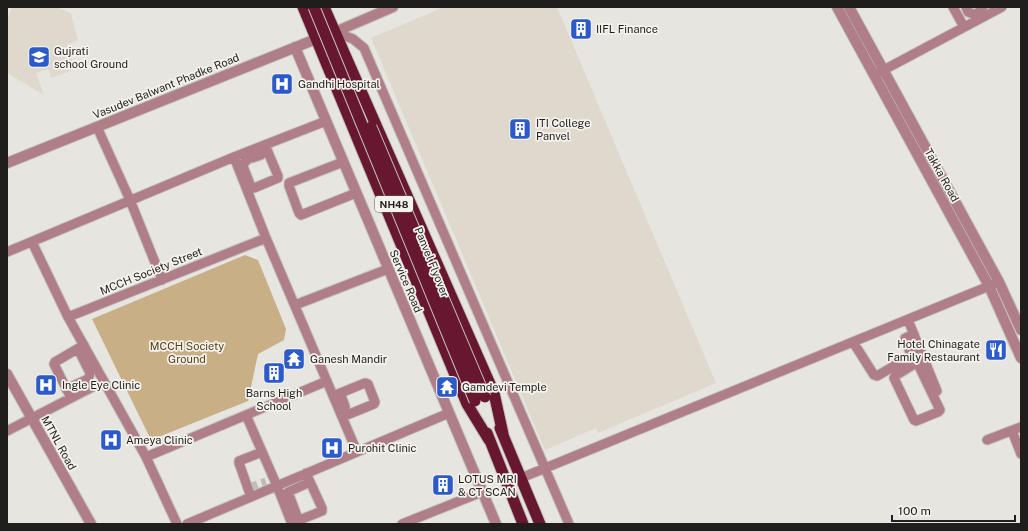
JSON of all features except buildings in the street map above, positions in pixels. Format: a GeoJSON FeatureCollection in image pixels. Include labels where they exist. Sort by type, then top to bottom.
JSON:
{"type":"FeatureCollection","features":[{"type":"Feature","properties":{"kind":"highway"},"geometry":{"type":"LineString","coordinates":[[303,7],[467,404],[489,440]]}},
{"type":"Feature","properties":{"kind":"highway","name":"Panvel Flyover"},"geometry":{"type":"LineString","coordinates":[[314,7],[480,399],[503,434]]}},
{"type":"Feature","properties":{"kind":"highway","name":"Panvel Flyover"},"geometry":{"type":"LineString","coordinates":[[320,7],[480,399],[489,440]]}},
{"type":"Feature","properties":{"kind":"highway"},"geometry":{"type":"LineString","coordinates":[[324,7],[494,393],[503,434]]}},
{"type":"Feature","properties":{"kind":"highway","name":"NH48"},"geometry":{"type":"LineString","coordinates":[[503,434],[540,524]]}},
{"type":"Feature","properties":{"kind":"highway","name":"NH48"},"geometry":{"type":"LineString","coordinates":[[489,440],[523,524]]}},
{"type":"Feature","properties":{"kind":"street","name":"Vasudev Balwant Phadke Road"},"geometry":{"type":"LineString","coordinates":[[7,163],[335,32],[393,7]]}},
{"type":"Feature","properties":{"kind":"street","name":"Takka Road"},"geometry":{"type":"LineString","coordinates":[[837,7],[989,286],[1021,358]]}},
{"type":"Feature","properties":{"kind":"street","name":"Takka Road"},"geometry":{"type":"LineString","coordinates":[[849,7],[999,282],[1021,330]]}},
{"type":"Feature","properties":{"kind":"street"},"geometry":{"type":"LineString","coordinates":[[953,7],[964,27]]}},
{"type":"Feature","properties":{"kind":"street"},"geometry":{"type":"LineString","coordinates":[[966,7],[968,12],[978,17]]}},
{"type":"Feature","properties":{"kind":"street"},"geometry":{"type":"LineString","coordinates":[[978,17],[983,7]]}},
{"type":"Feature","properties":{"kind":"street"},"geometry":{"type":"LineString","coordinates":[[874,75],[964,27],[978,17],[1002,7]]}},
{"type":"Feature","properties":{"kind":"street"},"geometry":{"type":"LineString","coordinates":[[335,32],[353,39],[364,48],[569,524]]}},
{"type":"Feature","properties":{"kind":"street","name":"Service Road"},"geometry":{"type":"LineString","coordinates":[[295,47],[496,524]]}},
{"type":"Feature","properties":{"kind":"street"},"geometry":{"type":"LineString","coordinates":[[7,252],[234,157],[326,121]]}},
{"type":"Feature","properties":{"kind":"street"},"geometry":{"type":"LineString","coordinates":[[97,127],[130,200],[162,280]]}},
{"type":"Feature","properties":{"kind":"street"},"geometry":{"type":"LineString","coordinates":[[234,157],[248,186],[254,188],[278,178],[265,145]]}},
{"type":"Feature","properties":{"kind":"street"},"geometry":{"type":"LineString","coordinates":[[247,152],[252,158],[261,155]]}},
{"type":"Feature","properties":{"kind":"street"},"geometry":{"type":"LineString","coordinates":[[247,152],[248,159],[243,166],[248,186],[266,238],[327,381],[337,395],[341,413],[357,452]]}},
{"type":"Feature","properties":{"kind":"street"},"geometry":{"type":"LineString","coordinates":[[343,162],[289,183],[299,213],[302,215],[356,193]]}},
{"type":"Feature","properties":{"kind":"street","name":"MCCH Society Street"},"geometry":{"type":"LineString","coordinates":[[68,317],[266,238]]}},
{"type":"Feature","properties":{"kind":"street"},"geometry":{"type":"LineString","coordinates":[[32,242],[81,347],[89,362],[104,381],[146,457],[177,524]]}},
{"type":"Feature","properties":{"kind":"street"},"geometry":{"type":"LineString","coordinates":[[294,305],[388,269]]}},
{"type":"Feature","properties":{"kind":"street"},"geometry":{"type":"LineString","coordinates":[[521,478],[999,282]]}},
{"type":"Feature","properties":{"kind":"street"},"geometry":{"type":"LineString","coordinates":[[908,320],[914,334],[918,357],[943,410],[916,421],[914,420],[894,378],[918,357]]}},
{"type":"Feature","properties":{"kind":"street"},"geometry":{"type":"LineString","coordinates":[[853,342],[874,375],[877,376],[918,357]]}},
{"type":"Feature","properties":{"kind":"street"},"geometry":{"type":"LineString","coordinates":[[71,398],[54,364],[81,347]]}},
{"type":"Feature","properties":{"kind":"street"},"geometry":{"type":"LineString","coordinates":[[7,431],[71,398],[89,377],[89,362]]}},
{"type":"Feature","properties":{"kind":"street","name":"MTNL Road"},"geometry":{"type":"LineString","coordinates":[[7,374],[87,523]]}},
{"type":"Feature","properties":{"kind":"street"},"geometry":{"type":"LineString","coordinates":[[66,389],[80,388],[104,381]]}},
{"type":"Feature","properties":{"kind":"street"},"geometry":{"type":"LineString","coordinates":[[146,457],[327,381]]}},
{"type":"Feature","properties":{"kind":"street"},"geometry":{"type":"LineString","coordinates":[[337,395],[365,383],[368,384],[375,402],[374,404],[341,413]]}},
{"type":"Feature","properties":{"kind":"street"},"geometry":{"type":"LineString","coordinates":[[187,524],[251,491],[274,482],[306,473],[449,413]]}},
{"type":"Feature","properties":{"kind":"street"},"geometry":{"type":"LineString","coordinates":[[246,415],[274,482],[294,521]]}},
{"type":"Feature","properties":{"kind":"street"},"geometry":{"type":"LineString","coordinates":[[987,440],[1017,429],[1021,454]]}},
{"type":"Feature","properties":{"kind":"street"},"geometry":{"type":"LineString","coordinates":[[251,491],[239,461],[262,452]]}},
{"type":"Feature","properties":{"kind":"street"},"geometry":{"type":"LineString","coordinates":[[294,521],[322,511],[306,473]]}},
{"type":"Feature","properties":{"kind":"street"},"geometry":{"type":"LineString","coordinates":[[274,482],[288,492],[294,521]]}},
{"type":"Feature","properties":{"kind":"street"},"geometry":{"type":"LineString","coordinates":[[288,492],[310,482]]}},
{"type":"Feature","properties":{"kind":"street"},"geometry":{"type":"LineString","coordinates":[[402,524],[482,492]]}},
{"type":"Feature","properties":{"kind":"shaded area","name":"Gujrati school Ground"},"geometry":{"type":"Polygon","coordinates":[[[12,7],[56,7],[71,13],[78,40],[67,45],[76,69],[51,78],[48,69],[36,73],[44,95],[7,73],[7,19],[12,7]]]}},
{"type":"Feature","properties":{"kind":"shaded area"},"geometry":{"type":"Polygon","coordinates":[[[444,7],[557,7],[716,383],[598,433],[596,428],[545,450],[371,38],[444,7]]]}},
{"type":"Feature","properties":{"kind":"green space","name":"MCCH Society Ground"},"geometry":{"type":"Polygon","coordinates":[[[245,255],[258,260],[286,329],[284,340],[258,354],[248,401],[151,440],[92,319],[245,255]]]}},
{"type":"Feature","properties":{"kind":"tunnel"},"geometry":{"type":"LineString","coordinates":[[249,488],[266,482]]}},
{"type":"Feature","properties":{"kind":"place","name":"IIFL Finance"},"geometry":{"type":"Point","coordinates":[581,29]}},
{"type":"Feature","properties":{"kind":"place","name":"Gujrati school Ground"},"geometry":{"type":"Point","coordinates":[39,57]}},
{"type":"Feature","properties":{"kind":"place","name":"Gandhi Hospital"},"geometry":{"type":"Point","coordinates":[282,84]}},
{"type":"Feature","properties":{"kind":"place","name":"ITI College Panvel"},"geometry":{"type":"Point","coordinates":[520,129]}},
{"type":"Feature","properties":{"kind":"place","name":"Hotel Chinagate Family Restaurant"},"geometry":{"type":"Point","coordinates":[996,350]}},
{"type":"Feature","properties":{"kind":"place","name":"Ganesh Mandir"},"geometry":{"type":"Point","coordinates":[294,359]}},
{"type":"Feature","properties":{"kind":"place","name":"Barns High School"},"geometry":{"type":"Point","coordinates":[274,373]}},
{"type":"Feature","properties":{"kind":"place","name":"Ingle Eye Clinic"},"geometry":{"type":"Point","coordinates":[46,385]}},
{"type":"Feature","properties":{"kind":"place","name":"Gamdevi Temple"},"geometry":{"type":"Point","coordinates":[447,387]}},
{"type":"Feature","properties":{"kind":"place","name":"Ameya Clinic"},"geometry":{"type":"Point","coordinates":[111,440]}},
{"type":"Feature","properties":{"kind":"place","name":"Purohit Clinic"},"geometry":{"type":"Point","coordinates":[332,448]}},
{"type":"Feature","properties":{"kind":"place","name":"LOTUS MRI & CT SCAN"},"geometry":{"type":"Point","coordinates":[443,485]}}]}
